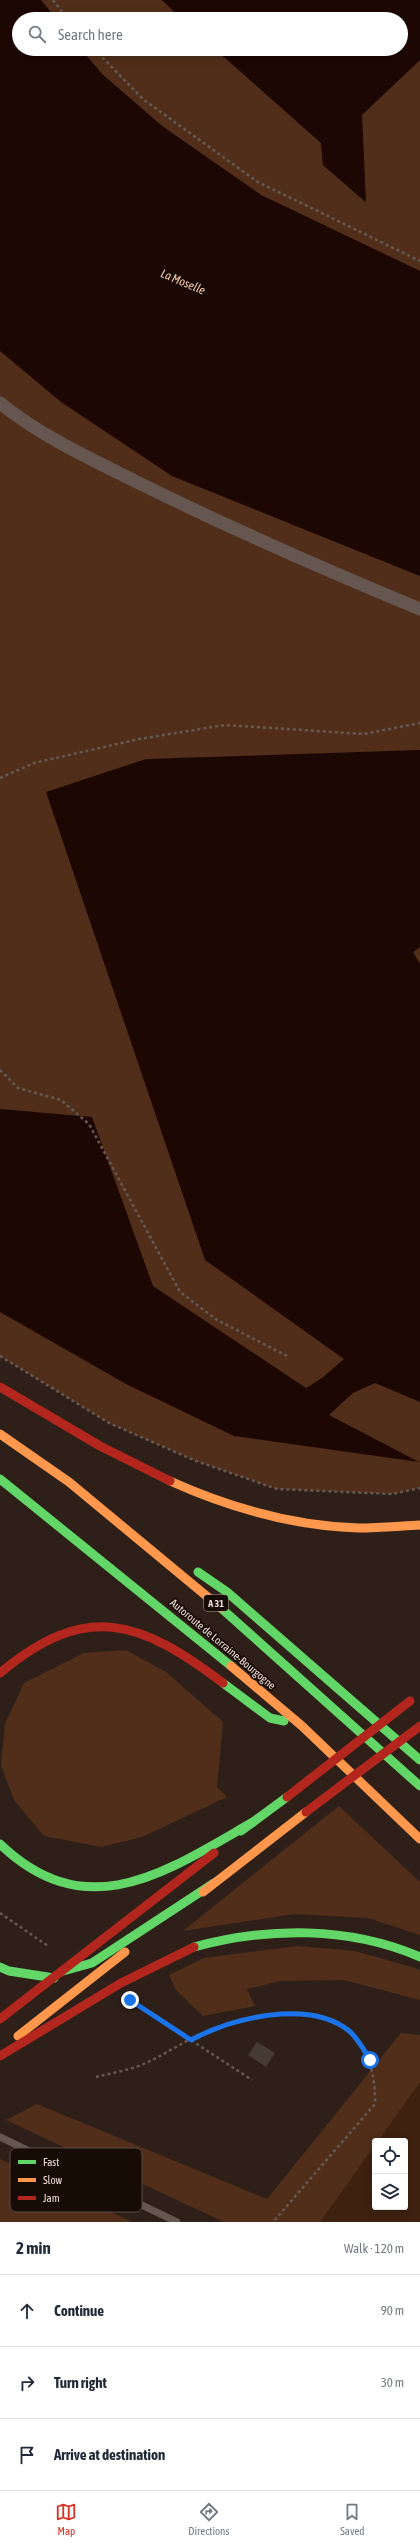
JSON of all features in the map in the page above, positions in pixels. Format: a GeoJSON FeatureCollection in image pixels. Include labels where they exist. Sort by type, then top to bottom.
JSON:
{"type":"FeatureCollection","features":[{"type":"Feature","properties":{"kind":"main road"},"geometry":{"type":"LineString","coordinates":[[0,1387],[113,1455],[185,1490],[244,1511],[294,1522],[353,1527],[396,1527],[420,1524]]}},
{"type":"Feature","properties":{"kind":"main road","name":"A 31"},"geometry":{"type":"LineString","coordinates":[[0,1434],[69,1482],[254,1635],[420,1786]]}},
{"type":"Feature","properties":{"kind":"main road","name":"Autoroute de Lorraine-Bourgogne"},"geometry":{"type":"LineString","coordinates":[[0,1480],[143,1592],[302,1726],[420,1839]]}},
{"type":"Feature","properties":{"kind":"main road"},"geometry":{"type":"LineString","coordinates":[[69,1482],[170,1552]]}},
{"type":"Feature","properties":{"kind":"main road"},"geometry":{"type":"LineString","coordinates":[[189,1566],[227,1592],[420,1760]]}},
{"type":"Feature","properties":{"kind":"main road"},"geometry":{"type":"LineString","coordinates":[[0,1673],[17,1658],[46,1639],[72,1629],[100,1626],[126,1629],[152,1636],[191,1659],[270,1718],[302,1726]]}},
{"type":"Feature","properties":{"kind":"main road"},"geometry":{"type":"LineString","coordinates":[[0,2019],[420,1693]]}},
{"type":"Feature","properties":{"kind":"main road"},"geometry":{"type":"LineString","coordinates":[[0,2050],[306,1812],[420,1726]]}},
{"type":"Feature","properties":{"kind":"main road"},"geometry":{"type":"LineString","coordinates":[[0,1844],[24,1867],[56,1880],[88,1887],[121,1886],[154,1876],[253,1822]]}},
{"type":"Feature","properties":{"kind":"main road"},"geometry":{"type":"LineString","coordinates":[[63,1971],[92,1963],[119,1947],[214,1883]]}},
{"type":"Feature","properties":{"kind":"main road"},"geometry":{"type":"LineString","coordinates":[[0,2056],[121,1983],[195,1947],[268,1933],[338,1934],[395,1946],[420,1957]]}},
{"type":"Feature","properties":{"kind":"main road"},"geometry":{"type":"LineString","coordinates":[[0,1967],[9,1971],[54,1978]]}},
{"type":"Feature","properties":{"kind":"street"},"geometry":{"type":"LineString","coordinates":[[0,403],[12,413],[80,454],[174,500],[420,609]]}},
{"type":"Feature","properties":{"kind":"lane"},"geometry":{"type":"LineString","coordinates":[[0,2137],[23,2148]]}},
{"type":"Feature","properties":{"kind":"lane"},"geometry":{"type":"LineString","coordinates":[[142,2205],[177,2222]]}},
{"type":"Feature","properties":{"kind":"path"},"geometry":{"type":"LineString","coordinates":[[53,0],[62,12]]}},
{"type":"Feature","properties":{"kind":"path"},"geometry":{"type":"LineString","coordinates":[[101,56],[144,100],[258,182],[420,261]]}},
{"type":"Feature","properties":{"kind":"path"},"geometry":{"type":"LineString","coordinates":[[0,778],[41,762],[139,739],[225,725],[364,734],[420,723]]}},
{"type":"Feature","properties":{"kind":"path"},"geometry":{"type":"LineString","coordinates":[[0,1070],[18,1088],[60,1100],[89,1124],[180,1292],[217,1320],[289,1357]]}},
{"type":"Feature","properties":{"kind":"path"},"geometry":{"type":"LineString","coordinates":[[0,1356],[108,1423],[196,1460],[277,1489],[392,1494],[420,1488]]}},
{"type":"Feature","properties":{"kind":"path"},"geometry":{"type":"LineString","coordinates":[[0,1913],[48,1946]]}},
{"type":"Feature","properties":{"kind":"path"},"geometry":{"type":"LineString","coordinates":[[130,2000],[252,2080]]}},
{"type":"Feature","properties":{"kind":"path"},"geometry":{"type":"LineString","coordinates":[[96,2077],[145,2064],[210,2030],[247,2019],[312,2014],[336,2022],[350,2031],[370,2060],[376,2084],[375,2104],[273,2222]]}},
{"type":"Feature","properties":{"kind":"shaded area"},"geometry":{"type":"Polygon","coordinates":[[[41,0],[162,0],[175,12],[50,12],[41,0]]]}},
{"type":"Feature","properties":{"kind":"shaded area"},"geometry":{"type":"Polygon","coordinates":[[[87,56],[223,56],[321,143],[323,165],[365,202],[362,114],[420,60],[420,271],[261,195],[162,126],[102,74],[87,56]]]}},
{"type":"Feature","properties":{"kind":"shaded area"},"geometry":{"type":"Polygon","coordinates":[[[0,351],[172,476],[420,576],[420,1488],[392,1494],[277,1489],[196,1461],[109,1423],[0,1356],[0,351]]]}},
{"type":"Feature","properties":{"kind":"shaded area"},"geometry":{"type":"Polygon","coordinates":[[[126,1650],[166,1672],[223,1722],[217,1787],[227,1797],[142,1837],[101,1847],[44,1836],[14,1800],[1,1765],[5,1724],[24,1683],[84,1653],[126,1650]]]}},
{"type":"Feature","properties":{"kind":"shaded area"},"geometry":{"type":"Polygon","coordinates":[[[339,1806],[420,1882],[420,1935],[368,1918],[294,1914],[183,1931],[339,1806]]]}},
{"type":"Feature","properties":{"kind":"shaded area"},"geometry":{"type":"Polygon","coordinates":[[[298,1946],[355,1951],[420,1970],[420,2000],[344,1980],[280,1981],[247,1989],[255,2006],[203,2016],[176,1990],[169,1975],[204,1958],[298,1946]]]}},
{"type":"Feature","properties":{"kind":"shaded area"},"geometry":{"type":"Polygon","coordinates":[[[401,2033],[420,2035],[420,2082],[380,2138],[372,2138],[372,2149],[320,2222],[224,2222],[142,2184],[142,2148],[66,2148],[6,2120],[37,2104],[267,2199],[401,2033]]]}},
{"type":"Feature","properties":{"kind":"shaded area"},"geometry":{"type":"Polygon","coordinates":[[[420,2070],[420,2222],[309,2222],[420,2070]]]}},
{"type":"Feature","properties":{"kind":"shaded area"},"geometry":{"type":"Polygon","coordinates":[[[0,2159],[10,2164],[10,2212],[111,2212],[132,2222],[0,2222],[0,2159]]]}},
{"type":"Feature","properties":{"kind":"water","name":"La Moselle"},"geometry":{"type":"Polygon","coordinates":[[[0,0],[41,0],[50,12],[12,12],[12,56],[87,56],[102,74],[162,126],[261,195],[420,271],[420,576],[172,476],[61,402],[0,351],[0,0]]]}},
{"type":"Feature","properties":{"kind":"water"},"geometry":{"type":"Polygon","coordinates":[[[162,0],[420,0],[420,60],[362,115],[366,202],[323,165],[321,143],[223,56],[408,56],[408,12],[175,12],[162,0]]]}},
{"type":"Feature","properties":{"kind":"water"},"geometry":{"type":"Polygon","coordinates":[[[420,750],[420,947],[413,952],[420,964],[420,1402],[375,1383],[353,1393],[329,1415],[419,1462],[234,1436],[126,1384],[0,1312],[0,1109],[92,1117],[153,1286],[306,1388],[322,1378],[344,1359],[205,1260],[46,792],[146,759],[420,750]]]}},
{"type":"Feature","properties":{"kind":"building"},"geometry":{"type":"Polygon","coordinates":[[[257,2042],[275,2053],[266,2067],[248,2055],[257,2042]]]}},
{"type":"Feature","properties":{"kind":"traffic: fast"},"geometry":{"type":"LineString","coordinates":[[0,1479],[231,1666]]}},
{"type":"Feature","properties":{"kind":"traffic: fast"},"geometry":{"type":"LineString","coordinates":[[198,1572],[227,1592],[420,1760]]}},
{"type":"Feature","properties":{"kind":"traffic: fast"},"geometry":{"type":"LineString","coordinates":[[221,1608],[420,1786]]}},
{"type":"Feature","properties":{"kind":"traffic: fast"},"geometry":{"type":"LineString","coordinates":[[223,1683],[270,1718],[284,1721]]}},
{"type":"Feature","properties":{"kind":"traffic: fast"},"geometry":{"type":"LineString","coordinates":[[241,1831],[287,1797]]}},
{"type":"Feature","properties":{"kind":"traffic: fast"},"geometry":{"type":"LineString","coordinates":[[0,1844],[33,1869],[65,1883],[96,1887],[127,1883],[158,1873],[190,1858],[253,1822]]}},
{"type":"Feature","properties":{"kind":"traffic: fast"},"geometry":{"type":"LineString","coordinates":[[63,1971],[92,1963],[214,1883]]}},
{"type":"Feature","properties":{"kind":"traffic: fast"},"geometry":{"type":"LineString","coordinates":[[194,1947],[222,1940],[251,1936],[279,1933],[308,1933],[337,1935],[365,1940],[393,1947],[420,1957]]}},
{"type":"Feature","properties":{"kind":"traffic: fast"},"geometry":{"type":"LineString","coordinates":[[0,1967],[9,1971],[54,1978]]}},
{"type":"Feature","properties":{"kind":"traffic: slow"},"geometry":{"type":"LineString","coordinates":[[0,1434],[69,1482],[221,1608]]}},
{"type":"Feature","properties":{"kind":"traffic: slow"},"geometry":{"type":"LineString","coordinates":[[170,1481],[193,1491],[239,1507],[262,1514],[310,1524],[359,1528],[420,1525]]}},
{"type":"Feature","properties":{"kind":"traffic: slow"},"geometry":{"type":"LineString","coordinates":[[231,1666],[302,1726],[420,1839]]}},
{"type":"Feature","properties":{"kind":"traffic: slow"},"geometry":{"type":"LineString","coordinates":[[203,1892],[306,1812]]}},
{"type":"Feature","properties":{"kind":"traffic: slow"},"geometry":{"type":"LineString","coordinates":[[18,2036],[125,1952]]}},
{"type":"Feature","properties":{"kind":"traffic: jam"},"geometry":{"type":"LineString","coordinates":[[0,1387],[100,1446],[170,1481]]}},
{"type":"Feature","properties":{"kind":"traffic: jam"},"geometry":{"type":"LineString","coordinates":[[0,1673],[31,1650],[59,1635],[86,1628],[113,1627],[139,1633],[165,1645],[223,1683]]}},
{"type":"Feature","properties":{"kind":"traffic: jam"},"geometry":{"type":"LineString","coordinates":[[287,1797],[410,1701]]}},
{"type":"Feature","properties":{"kind":"traffic: jam"},"geometry":{"type":"LineString","coordinates":[[306,1812],[420,1726]]}},
{"type":"Feature","properties":{"kind":"traffic: jam"},"geometry":{"type":"LineString","coordinates":[[0,2019],[214,1853]]}},
{"type":"Feature","properties":{"kind":"traffic: jam"},"geometry":{"type":"LineString","coordinates":[[0,2056],[121,1983],[194,1947]]}},
{"type":"Feature","properties":{"kind":"route"},"geometry":{"type":"LineString","coordinates":[[130,2000],[191,2040],[210,2030],[247,2019],[282,2015],[312,2014],[336,2022],[350,2031],[370,2060]]}}]}
